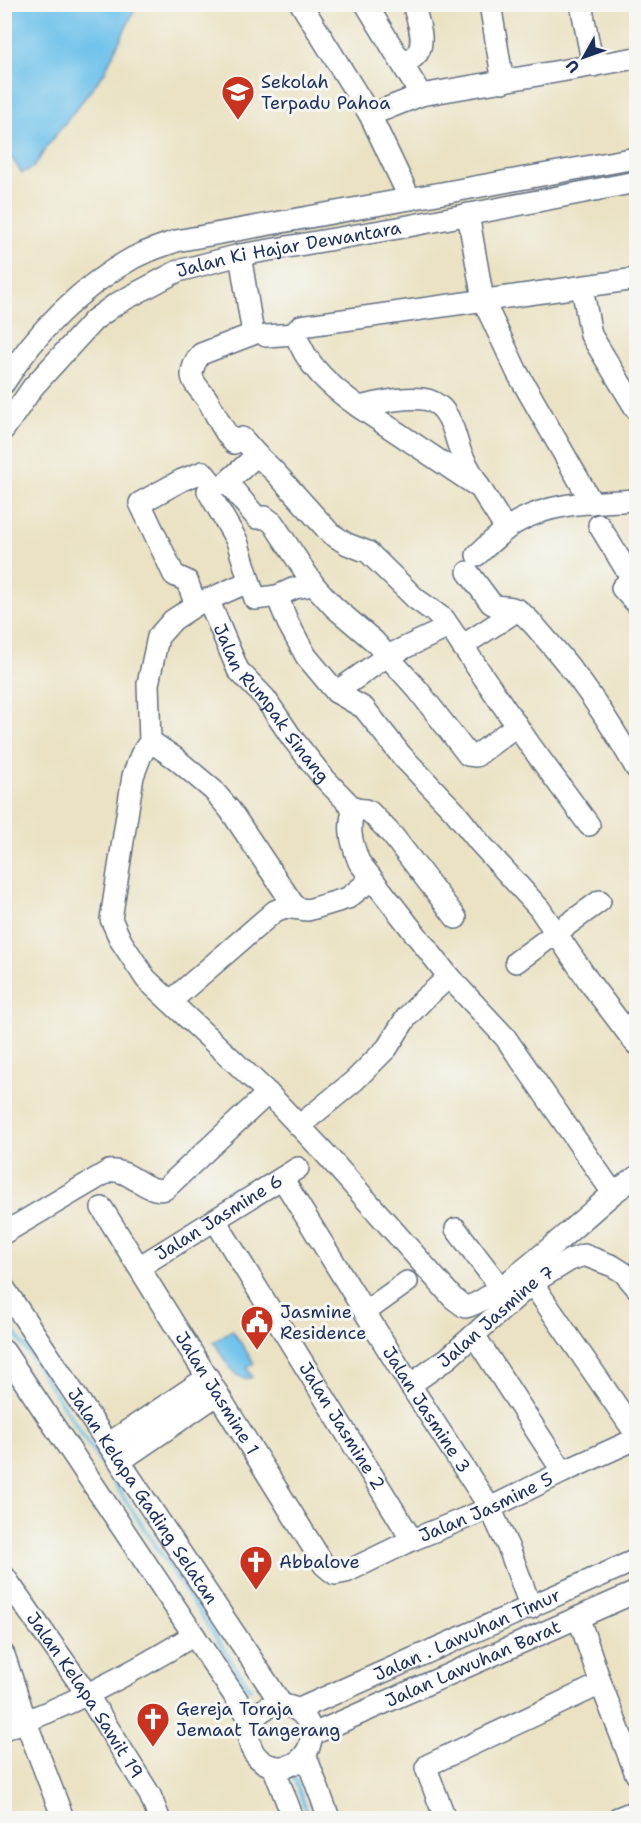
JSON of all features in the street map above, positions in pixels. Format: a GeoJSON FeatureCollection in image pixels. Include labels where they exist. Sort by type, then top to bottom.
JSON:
{"type":"FeatureCollection","features":[{"type":"Feature","properties":{"kind":"street"},"geometry":{"type":"LineString","coordinates":[[301,4],[370,115],[410,199]]}},
{"type":"Feature","properties":{"kind":"street"},"geometry":{"type":"LineString","coordinates":[[366,4],[421,95]]}},
{"type":"Feature","properties":{"kind":"street"},"geometry":{"type":"LineString","coordinates":[[402,63],[416,55],[421,46],[413,4]]}},
{"type":"Feature","properties":{"kind":"street"},"geometry":{"type":"LineString","coordinates":[[490,4],[503,82]]}},
{"type":"Feature","properties":{"kind":"street"},"geometry":{"type":"LineString","coordinates":[[581,4],[593,66]]}},
{"type":"Feature","properties":{"kind":"street"},"geometry":{"type":"LineString","coordinates":[[370,115],[421,95],[636,58]]}},
{"type":"Feature","properties":{"kind":"street","name":"Jalan Ki Hajar Dewantara"},"geometry":{"type":"LineString","coordinates":[[4,383],[27,351],[70,302],[104,275],[136,256],[176,241],[636,158]]}},
{"type":"Feature","properties":{"kind":"street","name":"Jalan Ki Hajar Dewantara"},"geometry":{"type":"LineString","coordinates":[[4,429],[23,399],[51,365],[88,327],[109,309],[178,271],[240,255],[636,182]]}},
{"type":"Feature","properties":{"kind":"street"},"geometry":{"type":"LineString","coordinates":[[468,214],[483,300],[517,372],[592,503]]}},
{"type":"Feature","properties":{"kind":"street"},"geometry":{"type":"LineString","coordinates":[[240,255],[253,334],[201,354],[196,360],[192,373],[222,430],[234,443],[242,438],[330,533],[347,544],[368,552],[416,599],[439,615],[589,825]]}},
{"type":"Feature","properties":{"kind":"street"},"geometry":{"type":"LineString","coordinates":[[478,486],[340,394],[315,371],[295,334],[296,329],[301,326],[636,279]]}},
{"type":"Feature","properties":{"kind":"street"},"geometry":{"type":"LineString","coordinates":[[582,287],[591,335],[636,409]]}},
{"type":"Feature","properties":{"kind":"street"},"geometry":{"type":"LineString","coordinates":[[266,336],[295,334]]}},
{"type":"Feature","properties":{"kind":"street"},"geometry":{"type":"LineString","coordinates":[[359,407],[414,399],[428,400],[438,406],[446,414],[460,450],[478,486],[507,529]]}},
{"type":"Feature","properties":{"kind":"street"},"geometry":{"type":"LineString","coordinates":[[257,455],[221,484],[208,491],[237,541],[255,600],[314,585]]}},
{"type":"Feature","properties":{"kind":"street","name":"Jalan Rumpak Sinang"},"geometry":{"type":"LineString","coordinates":[[221,484],[203,472],[182,480],[140,503],[174,575],[187,581],[202,602],[238,670],[265,698],[292,738],[323,777],[354,809],[370,812],[428,879],[456,918]]}},
{"type":"Feature","properties":{"kind":"street"},"geometry":{"type":"LineString","coordinates":[[221,484],[257,518],[268,518],[273,523],[314,585],[334,607],[374,641],[418,690],[468,755],[476,756],[517,725]]}},
{"type":"Feature","properties":{"kind":"street"},"geometry":{"type":"LineString","coordinates":[[636,500],[568,504],[543,511],[507,529],[472,563],[491,603],[518,610],[568,664],[597,704],[636,768]]}},
{"type":"Feature","properties":{"kind":"street"},"geometry":{"type":"LineString","coordinates":[[599,525],[630,576],[630,580],[622,588],[636,603]]}},
{"type":"Feature","properties":{"kind":"street"},"geometry":{"type":"LineString","coordinates":[[249,582],[202,602],[173,620],[158,637],[148,684],[152,730],[150,741],[141,755],[134,776],[111,920],[121,941],[146,979],[268,1093],[461,1305],[475,1304],[500,1287],[613,1193],[636,1178]]}},
{"type":"Feature","properties":{"kind":"street"},"geometry":{"type":"LineString","coordinates":[[277,596],[288,623],[306,656],[336,692],[364,708],[401,755],[455,812],[539,908],[590,983],[636,1044]]}},
{"type":"Feature","properties":{"kind":"street"},"geometry":{"type":"LineString","coordinates":[[462,646],[518,610]]}},
{"type":"Feature","properties":{"kind":"street"},"geometry":{"type":"LineString","coordinates":[[336,692],[387,656],[449,627]]}},
{"type":"Feature","properties":{"kind":"street"},"geometry":{"type":"LineString","coordinates":[[150,741],[175,758],[213,790],[230,810],[296,907]]}},
{"type":"Feature","properties":{"kind":"street"},"geometry":{"type":"LineString","coordinates":[[354,809],[350,822],[352,842],[359,862],[449,977],[505,1037],[613,1193]]}},
{"type":"Feature","properties":{"kind":"street"},"geometry":{"type":"LineString","coordinates":[[171,1001],[275,911],[285,907],[308,910],[348,898],[372,879]]}},
{"type":"Feature","properties":{"kind":"street"},"geometry":{"type":"LineString","coordinates":[[516,962],[600,901]]}},
{"type":"Feature","properties":{"kind":"street"},"geometry":{"type":"LineString","coordinates":[[299,1126],[354,1081],[387,1048],[406,1018],[423,999],[449,977]]}},
{"type":"Feature","properties":{"kind":"street"},"geometry":{"type":"LineString","coordinates":[[4,1233],[116,1170],[158,1191],[165,1189],[268,1093]]}},
{"type":"Feature","properties":{"kind":"street","name":"Jalan Jasmine 6"},"geometry":{"type":"LineString","coordinates":[[139,1267],[290,1173]]}},
{"type":"Feature","properties":{"kind":"street","name":"Jalan Jasmine 3"},"geometry":{"type":"LineString","coordinates":[[290,1173],[365,1312],[490,1508],[510,1551],[531,1608]]}},
{"type":"Feature","properties":{"kind":"street","name":"Jalan Jasmine 1"},"geometry":{"type":"LineString","coordinates":[[102,1208],[324,1565],[334,1574]]}},
{"type":"Feature","properties":{"kind":"street","name":"Jalan Jasmine 2"},"geometry":{"type":"LineString","coordinates":[[215,1220],[412,1540]]}},
{"type":"Feature","properties":{"kind":"street"},"geometry":{"type":"LineString","coordinates":[[456,1229],[500,1287]]}},
{"type":"Feature","properties":{"kind":"street","name":"Jalan Jasmine 7"},"geometry":{"type":"LineString","coordinates":[[410,1385],[448,1358],[532,1283],[570,1260],[584,1255],[613,1266],[624,1273],[636,1287]]}},
{"type":"Feature","properties":{"kind":"street"},"geometry":{"type":"LineString","coordinates":[[365,1312],[407,1282]]}},
{"type":"Feature","properties":{"kind":"street"},"geometry":{"type":"LineString","coordinates":[[532,1283],[636,1436]]}},
{"type":"Feature","properties":{"kind":"street","name":"Jalan Kelapa Gading Selatan"},"geometry":{"type":"LineString","coordinates":[[4,1288],[290,1708]]}},
{"type":"Feature","properties":{"kind":"street"},"geometry":{"type":"LineString","coordinates":[[474,1335],[563,1472]]}},
{"type":"Feature","properties":{"kind":"street","name":"Jalan Kelapa Gading Selatan"},"geometry":{"type":"LineString","coordinates":[[4,1351],[252,1722]]}},
{"type":"Feature","properties":{"kind":"street"},"geometry":{"type":"LineString","coordinates":[[114,1452],[213,1386]]}},
{"type":"Feature","properties":{"kind":"street","name":"Jalan Jasmine 5"},"geometry":{"type":"LineString","coordinates":[[334,1574],[345,1572],[412,1540],[490,1508],[636,1436]]}},
{"type":"Feature","properties":{"kind":"street","name":"Jalan . Lawuhan Timur"},"geometry":{"type":"LineString","coordinates":[[290,1708],[531,1608],[636,1560]]}},
{"type":"Feature","properties":{"kind":"street","name":"Jalan Kelapa Sawit 19"},"geometry":{"type":"LineString","coordinates":[[4,1576],[87,1694],[150,1795],[159,1818]]}},
{"type":"Feature","properties":{"kind":"street","name":"Jalan Lawuhan Barat"},"geometry":{"type":"LineString","coordinates":[[308,1744],[636,1592]]}},
{"type":"Feature","properties":{"kind":"street"},"geometry":{"type":"LineString","coordinates":[[579,1618],[601,1684],[636,1773]]}},
{"type":"Feature","properties":{"kind":"street"},"geometry":{"type":"LineString","coordinates":[[4,1729],[27,1722],[87,1694],[194,1635]]}},
{"type":"Feature","properties":{"kind":"street"},"geometry":{"type":"LineString","coordinates":[[4,1655],[63,1818]]}},
{"type":"Feature","properties":{"kind":"street"},"geometry":{"type":"LineString","coordinates":[[445,1818],[426,1768],[428,1765],[601,1684]]}},
{"type":"Feature","properties":{"kind":"street"},"geometry":{"type":"LineString","coordinates":[[308,1744],[291,1765],[273,1766],[257,1757],[252,1749],[249,1740],[252,1722],[265,1709],[290,1708],[309,1725],[308,1744],[329,1818]]}},
{"type":"Feature","properties":{"kind":"street"},"geometry":{"type":"LineString","coordinates":[[273,1766],[293,1818]]}},
{"type":"Feature","properties":{"kind":"street"},"geometry":{"type":"LineString","coordinates":[[618,1818],[636,1811]]}},
{"type":"Feature","properties":{"kind":"water"},"geometry":{"type":"Polygon","coordinates":[[[5,4],[134,5],[134,11],[104,73],[48,145],[34,167],[22,173],[5,149],[5,4]]]}},
{"type":"Feature","properties":{"kind":"water"},"geometry":{"type":"Polygon","coordinates":[[[232,1330],[254,1363],[247,1368],[252,1377],[240,1377],[235,1373],[214,1342],[232,1330]]]}},
{"type":"Feature","properties":{"kind":"waterway"},"geometry":{"type":"LineString","coordinates":[[4,1316],[250,1689]]}},
{"type":"Feature","properties":{"kind":"waterway"},"geometry":{"type":"LineString","coordinates":[[293,1774],[309,1818]]}},
{"type":"Feature","properties":{"kind":"place","name":"Sekolah Terpadu Pahoa"},"geometry":{"type":"Point","coordinates":[238,121]}},
{"type":"Feature","properties":{"kind":"place","name":"Jasmine Residence"},"geometry":{"type":"Point","coordinates":[257,1351]}},
{"type":"Feature","properties":{"kind":"place","name":"Abbalove"},"geometry":{"type":"Point","coordinates":[256,1591]}},
{"type":"Feature","properties":{"kind":"place","name":"Gereja Toraja Jemaat Tangerang"},"geometry":{"type":"Point","coordinates":[153,1748]}}]}
